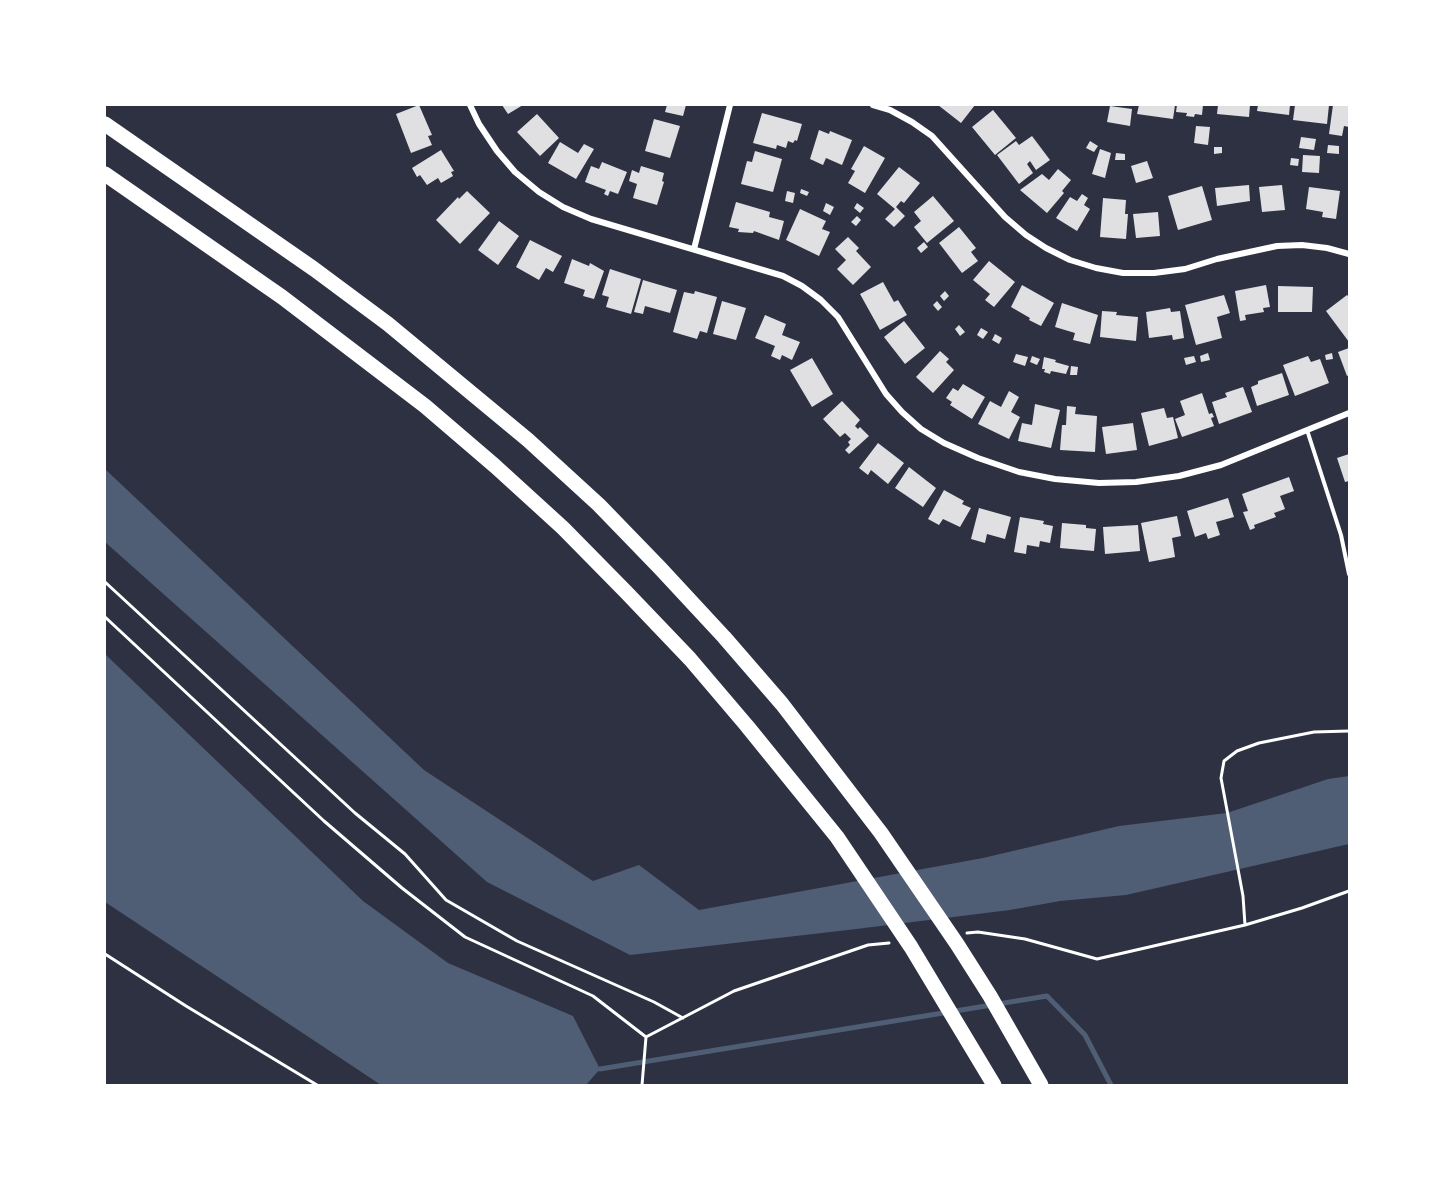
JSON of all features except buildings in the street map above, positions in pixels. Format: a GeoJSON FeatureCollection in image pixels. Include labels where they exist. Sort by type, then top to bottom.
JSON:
{"type":"FeatureCollection","features":[{"type":"Feature","properties":{"kind":"highway"},"geometry":{"type":"LineString","coordinates":[[105,124],[314,269],[388,324],[528,440],[606,513],[724,637],[782,704],[962,939],[990,996],[1041,1085]]}},
{"type":"Feature","properties":{"kind":"highway"},"geometry":{"type":"LineString","coordinates":[[105,174],[354,350],[425,406],[563,528],[690,659],[837,837],[911,947],[994,1085]]}},
{"type":"Feature","properties":{"kind":"street"},"geometry":{"type":"LineString","coordinates":[[470,105],[479,124],[497,151],[515,172],[564,207],[591,219],[783,276],[802,286],[838,317],[886,394],[902,412],[921,429],[978,458],[1019,472],[1055,479],[1099,483],[1179,477],[1221,465],[1349,413]]}},
{"type":"Feature","properties":{"kind":"street"},"geometry":{"type":"LineString","coordinates":[[694,249],[730,105]]}},
{"type":"Feature","properties":{"kind":"street"},"geometry":{"type":"LineString","coordinates":[[873,105],[890,110],[932,136],[1005,217],[1026,235],[1070,260],[1123,273],[1154,273],[1185,269],[1217,259],[1277,246],[1302,245],[1349,254]]}},
{"type":"Feature","properties":{"kind":"lane"},"geometry":{"type":"LineString","coordinates":[[1307,430],[1341,535],[1349,574]]}},
{"type":"Feature","properties":{"kind":"path"},"geometry":{"type":"LineString","coordinates":[[105,582],[355,813],[405,854],[446,900],[518,941],[654,1002],[683,1018]]}},
{"type":"Feature","properties":{"kind":"path"},"geometry":{"type":"LineString","coordinates":[[105,617],[324,821],[402,888],[465,937],[593,996],[646,1037]]}},
{"type":"Feature","properties":{"kind":"path"},"geometry":{"type":"LineString","coordinates":[[1245,925],[1243,896],[1221,778],[1224,761],[1237,751],[1259,743],[1314,732],[1349,731]]}},
{"type":"Feature","properties":{"kind":"path"},"geometry":{"type":"LineString","coordinates":[[962,939],[978,932],[1025,939],[1097,958],[1245,925],[1349,891]]}},
{"type":"Feature","properties":{"kind":"path"},"geometry":{"type":"LineString","coordinates":[[646,1037],[734,991],[868,945],[890,942]]}},
{"type":"Feature","properties":{"kind":"path"},"geometry":{"type":"LineString","coordinates":[[105,954],[317,1085]]}},
{"type":"Feature","properties":{"kind":"path"},"geometry":{"type":"LineString","coordinates":[[642,1085],[646,1037]]}},
{"type":"Feature","properties":{"kind":"water"},"geometry":{"type":"Polygon","coordinates":[[[105,469],[424,770],[593,881],[639,865],[699,910],[983,858],[1119,826],[1227,813],[1328,779],[1349,776],[1349,844],[1126,895],[1060,901],[1010,910],[630,955],[487,882],[105,542],[105,469]]]}},
{"type":"Feature","properties":{"kind":"water"},"geometry":{"type":"Polygon","coordinates":[[[105,654],[363,901],[448,963],[573,1016],[600,1069],[586,1085],[381,1085],[105,902],[105,654]]]}},
{"type":"Feature","properties":{"kind":"waterway"},"geometry":{"type":"LineString","coordinates":[[600,1069],[1047,996],[1085,1035],[1111,1085]]}}]}
